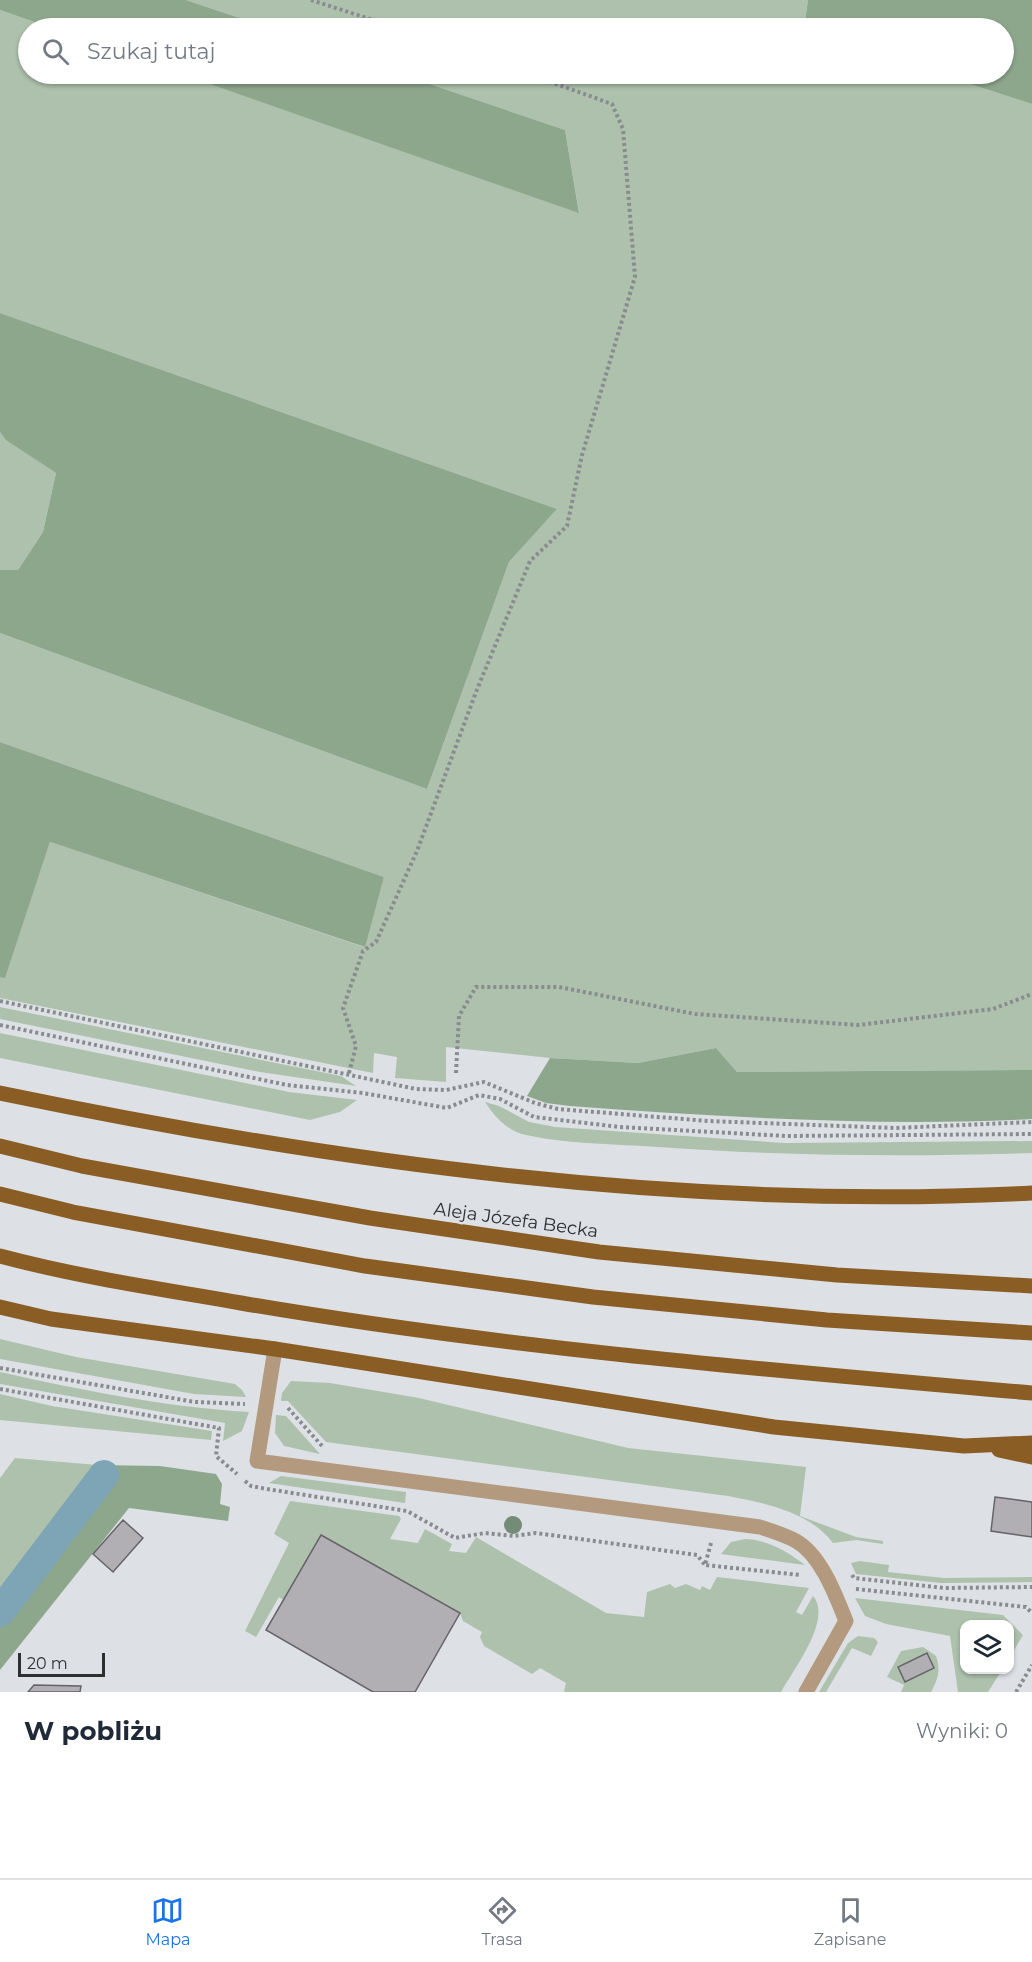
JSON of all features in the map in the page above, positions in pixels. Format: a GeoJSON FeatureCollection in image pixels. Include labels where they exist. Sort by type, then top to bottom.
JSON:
{"type":"FeatureCollection","features":[{"type":"Feature","properties":{"kind":"main road"},"geometry":{"type":"LineString","coordinates":[[0,1093],[160,1126],[411,1163],[610,1185],[847,1197],[1032,1193]]}},
{"type":"Feature","properties":{"kind":"main road","name":"Aleja Józefa Becka"},"geometry":{"type":"LineString","coordinates":[[0,1146],[82,1166],[370,1218],[599,1252],[837,1275],[1032,1286]]}},
{"type":"Feature","properties":{"kind":"main road"},"geometry":{"type":"LineString","coordinates":[[0,1194],[73,1212],[365,1266],[593,1298],[827,1320],[1032,1333]]}},
{"type":"Feature","properties":{"kind":"main road"},"geometry":{"type":"LineString","coordinates":[[0,1256],[61,1272],[354,1323],[793,1372],[1032,1393]]}},
{"type":"Feature","properties":{"kind":"main road"},"geometry":{"type":"LineString","coordinates":[[0,1307],[51,1319],[274,1349],[774,1427],[985,1447],[1032,1457]]}},
{"type":"Feature","properties":{"kind":"main road"},"geometry":{"type":"LineString","coordinates":[[985,1447],[1032,1443]]}},
{"type":"Feature","properties":{"kind":"lane"},"geometry":{"type":"LineString","coordinates":[[274,1349],[257,1461],[760,1527],[798,1541],[821,1567],[846,1622],[806,1692]]}},
{"type":"Feature","properties":{"kind":"path"},"geometry":{"type":"LineString","coordinates":[[311,0],[367,18]]}},
{"type":"Feature","properties":{"kind":"path"},"geometry":{"type":"LineString","coordinates":[[349,1073],[356,1046],[343,1008],[363,951],[376,942],[417,851],[476,692],[530,561],[567,526],[582,455],[635,277],[623,129],[612,104],[556,84]]}},
{"type":"Feature","properties":{"kind":"path"},"geometry":{"type":"LineString","coordinates":[[456,1073],[459,1016],[476,987],[559,987],[694,1014],[858,1026],[993,1009],[1032,994]]}},
{"type":"Feature","properties":{"kind":"path"},"geometry":{"type":"LineString","coordinates":[[0,1001],[416,1089],[446,1090],[484,1082],[535,1103],[558,1109],[622,1117],[895,1128],[1032,1122]]}},
{"type":"Feature","properties":{"kind":"path"},"geometry":{"type":"LineString","coordinates":[[0,1024],[287,1085],[373,1094],[447,1108],[479,1095],[500,1100],[534,1117],[620,1127],[786,1136],[1032,1134]]}},
{"type":"Feature","properties":{"kind":"path"},"geometry":{"type":"LineString","coordinates":[[0,1368],[195,1402],[249,1404]]}},
{"type":"Feature","properties":{"kind":"path"},"geometry":{"type":"LineString","coordinates":[[485,1533],[513,1536],[536,1533],[697,1555],[705,1565]]}},
{"type":"Feature","properties":{"kind":"path"},"geometry":{"type":"LineString","coordinates":[[1024,1586],[1032,1587]]}},
{"type":"Feature","properties":{"kind":"path"},"geometry":{"type":"LineString","coordinates":[[1016,1692],[1032,1665]]}},
{"type":"Feature","properties":{"kind":"green space"},"geometry":{"type":"Polygon","coordinates":[[[0,0],[186,0],[239,18],[23,18],[0,10],[0,0]]]}},
{"type":"Feature","properties":{"kind":"green space"},"geometry":{"type":"Polygon","coordinates":[[[186,0],[808,0],[805,18],[239,18],[186,0]]]}},
{"type":"Feature","properties":{"kind":"green space"},"geometry":{"type":"Polygon","coordinates":[[[808,0],[1032,0],[1032,104],[970,84],[1014,84],[1014,18],[805,18],[808,0]]]}},
{"type":"Feature","properties":{"kind":"green space"},"geometry":{"type":"Polygon","coordinates":[[[0,10],[23,18],[18,18],[18,84],[210,84],[579,212],[565,130],[429,84],[970,84],[1032,104],[1032,1070],[737,1072],[716,1048],[638,1063],[550,1058],[446,1047],[446,1082],[395,1078],[397,1057],[374,1053],[373,1073],[0,998],[0,977],[5,977],[50,842],[364,947],[384,877],[0,742],[0,633],[427,789],[509,562],[557,509],[0,313],[0,10]]]}},
{"type":"Feature","properties":{"kind":"green space"},"geometry":{"type":"Polygon","coordinates":[[[210,84],[429,84],[565,130],[579,213],[210,84]]]}},
{"type":"Feature","properties":{"kind":"green space"},"geometry":{"type":"Polygon","coordinates":[[[0,313],[557,509],[509,562],[427,789],[0,633],[0,570],[18,570],[43,532],[56,473],[6,440],[0,432],[0,313]]]}},
{"type":"Feature","properties":{"kind":"green space"},"geometry":{"type":"Polygon","coordinates":[[[0,432],[7,440],[56,473],[43,532],[18,570],[0,570],[0,432]]]}},
{"type":"Feature","properties":{"kind":"green space"},"geometry":{"type":"Polygon","coordinates":[[[0,742],[384,877],[365,947],[50,842],[5,978],[0,977],[0,742]]]}},
{"type":"Feature","properties":{"kind":"green space"},"geometry":{"type":"Polygon","coordinates":[[[0,1007],[341,1076],[356,1086],[260,1072],[0,1019],[0,1007]]]}},
{"type":"Feature","properties":{"kind":"green space"},"geometry":{"type":"Polygon","coordinates":[[[0,1033],[289,1092],[357,1100],[340,1112],[310,1120],[0,1058],[0,1033]]]}},
{"type":"Feature","properties":{"kind":"green space"},"geometry":{"type":"Polygon","coordinates":[[[716,1048],[737,1072],[1032,1070],[1032,1119],[916,1122],[743,1117],[570,1106],[546,1103],[527,1096],[550,1058],[638,1063],[716,1048]]]}},
{"type":"Feature","properties":{"kind":"green space"},"geometry":{"type":"Polygon","coordinates":[[[485,1102],[499,1106],[529,1122],[555,1127],[785,1143],[1032,1141],[1032,1153],[798,1154],[575,1142],[519,1133],[502,1123],[485,1102]]]}},
{"type":"Feature","properties":{"kind":"green space"},"geometry":{"type":"Polygon","coordinates":[[[0,1339],[76,1357],[235,1384],[246,1397],[194,1394],[0,1359],[0,1339]]]}},
{"type":"Feature","properties":{"kind":"green space"},"geometry":{"type":"Polygon","coordinates":[[[0,1372],[124,1397],[249,1412],[242,1431],[223,1441],[225,1423],[0,1384],[0,1372]]]}},
{"type":"Feature","properties":{"kind":"green space"},"geometry":{"type":"Polygon","coordinates":[[[291,1381],[330,1383],[419,1398],[628,1448],[806,1467],[800,1516],[856,1537],[883,1541],[883,1544],[856,1540],[833,1543],[823,1532],[799,1516],[771,1506],[728,1496],[326,1442],[288,1401],[281,1401],[282,1393],[291,1381]]]}},
{"type":"Feature","properties":{"kind":"green space"},"geometry":{"type":"Polygon","coordinates":[[[0,1394],[52,1406],[212,1431],[211,1440],[0,1420],[0,1394]]]}},
{"type":"Feature","properties":{"kind":"green space"},"geometry":{"type":"Polygon","coordinates":[[[276,1415],[286,1416],[320,1454],[284,1446],[275,1433],[276,1415]]]}},
{"type":"Feature","properties":{"kind":"green space"},"geometry":{"type":"Polygon","coordinates":[[[15,1458],[98,1465],[0,1592],[0,1478],[15,1458]]]}},
{"type":"Feature","properties":{"kind":"green space"},"geometry":{"type":"Polygon","coordinates":[[[98,1465],[160,1466],[216,1474],[222,1484],[220,1504],[230,1507],[228,1521],[129,1508],[0,1670],[0,1592],[98,1465]]]}},
{"type":"Feature","properties":{"kind":"green space"},"geometry":{"type":"Polygon","coordinates":[[[281,1476],[406,1492],[405,1503],[269,1483],[281,1476]]]}},
{"type":"Feature","properties":{"kind":"green space"},"geometry":{"type":"Polygon","coordinates":[[[290,1501],[399,1516],[401,1519],[390,1539],[418,1543],[425,1529],[452,1544],[449,1551],[466,1553],[476,1537],[606,1613],[644,1617],[647,1592],[670,1584],[675,1588],[686,1584],[700,1590],[702,1586],[710,1590],[717,1577],[809,1588],[796,1612],[802,1615],[813,1596],[818,1606],[815,1631],[781,1692],[564,1692],[566,1683],[540,1668],[532,1674],[484,1646],[480,1637],[482,1632],[463,1621],[460,1613],[321,1535],[283,1600],[279,1597],[256,1637],[245,1631],[289,1543],[274,1534],[290,1501]]]}},
{"type":"Feature","properties":{"kind":"green space"},"geometry":{"type":"Polygon","coordinates":[[[745,1539],[777,1547],[805,1565],[721,1554],[731,1542],[745,1539]]]}},
{"type":"Feature","properties":{"kind":"green space"},"geometry":{"type":"Polygon","coordinates":[[[860,1561],[889,1565],[888,1572],[944,1578],[1032,1577],[1032,1582],[941,1583],[856,1574],[851,1563],[860,1561]]]}},
{"type":"Feature","properties":{"kind":"green space"},"geometry":{"type":"Polygon","coordinates":[[[855,1598],[1003,1615],[1008,1620],[960,1620],[960,1674],[999,1674],[988,1692],[958,1692],[950,1636],[886,1624],[865,1616],[855,1598]]]}},
{"type":"Feature","properties":{"kind":"green space"},"geometry":{"type":"Polygon","coordinates":[[[1014,1626],[1023,1635],[1014,1650],[1014,1626]]]}},
{"type":"Feature","properties":{"kind":"green space"},"geometry":{"type":"Polygon","coordinates":[[[858,1636],[874,1638],[878,1642],[871,1656],[852,1648],[826,1692],[819,1692],[848,1643],[858,1636]]]}},
{"type":"Feature","properties":{"kind":"green space"},"geometry":{"type":"Polygon","coordinates":[[[923,1647],[936,1656],[938,1661],[938,1674],[931,1692],[901,1692],[904,1685],[887,1677],[901,1651],[923,1647]]]}},
{"type":"Feature","properties":{"kind":"building"},"geometry":{"type":"Polygon","coordinates":[[[995,1497],[1032,1502],[1032,1537],[991,1531],[995,1497]]]}},
{"type":"Feature","properties":{"kind":"building"},"geometry":{"type":"Polygon","coordinates":[[[123,1520],[143,1538],[113,1572],[93,1554],[123,1520]]]}},
{"type":"Feature","properties":{"kind":"building"},"geometry":{"type":"Polygon","coordinates":[[[321,1535],[460,1613],[415,1692],[373,1692],[266,1630],[321,1535]]]}},
{"type":"Feature","properties":{"kind":"building"},"geometry":{"type":"Polygon","coordinates":[[[927,1653],[934,1668],[905,1682],[898,1667],[927,1653]]]}},
{"type":"Feature","properties":{"kind":"building"},"geometry":{"type":"Polygon","coordinates":[[[34,1685],[81,1686],[80,1692],[28,1692],[34,1685]]]}},
{"type":"Feature","properties":{"kind":"waterway"},"geometry":{"type":"LineString","coordinates":[[0,1612],[104,1475]]}}]}
